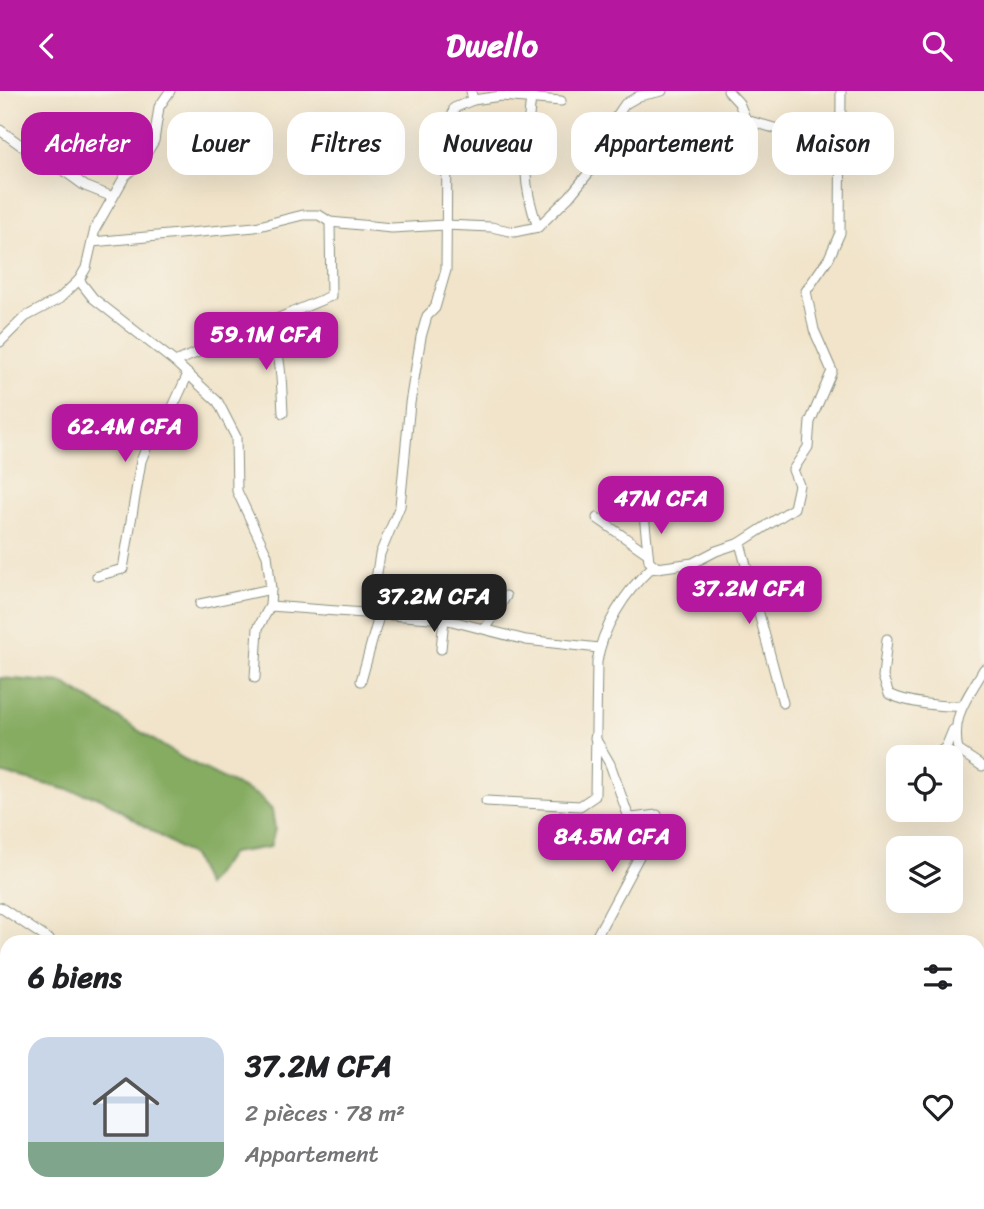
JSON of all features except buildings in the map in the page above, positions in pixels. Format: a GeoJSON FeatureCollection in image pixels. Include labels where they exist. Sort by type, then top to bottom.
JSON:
{"type":"FeatureCollection","features":[{"type":"Feature","properties":{"kind":"street"},"geometry":{"type":"LineString","coordinates":[[0,342],[25,317],[59,299],[79,280],[86,268],[95,229],[125,176],[143,159],[154,141],[159,107],[170,91]]}},
{"type":"Feature","properties":{"kind":"street"},"geometry":{"type":"LineString","coordinates":[[92,242],[255,227],[303,215],[318,215],[330,222],[392,228],[445,225],[491,227],[514,232],[538,227],[569,198],[613,143],[614,120],[625,104],[639,96],[662,91]]}},
{"type":"Feature","properties":{"kind":"street"},"geometry":{"type":"LineString","coordinates":[[728,91],[739,103],[746,120],[772,127]]}},
{"type":"Feature","properties":{"kind":"street"},"geometry":{"type":"LineString","coordinates":[[841,91],[842,112]]}},
{"type":"Feature","properties":{"kind":"street"},"geometry":{"type":"LineString","coordinates":[[361,681],[379,616],[378,566],[400,506],[410,403],[421,337],[427,316],[435,308],[446,270],[447,146],[454,108],[472,96],[531,97],[561,101]]}},
{"type":"Feature","properties":{"kind":"street"},"geometry":{"type":"LineString","coordinates":[[531,97],[525,163],[527,197],[538,227]]}},
{"type":"Feature","properties":{"kind":"street"},"geometry":{"type":"LineString","coordinates":[[0,130],[37,157],[63,170],[85,186],[113,197]]}},
{"type":"Feature","properties":{"kind":"street"},"geometry":{"type":"LineString","coordinates":[[486,801],[580,806],[594,796],[599,648],[621,603],[647,571],[693,563],[716,551],[740,544],[794,508],[799,485],[793,470],[804,457],[812,415],[832,378],[830,362],[814,330],[806,291],[829,258],[840,233],[839,175]]}},
{"type":"Feature","properties":{"kind":"street"},"geometry":{"type":"LineString","coordinates":[[175,362],[331,296],[330,222]]}},
{"type":"Feature","properties":{"kind":"street"},"geometry":{"type":"LineString","coordinates":[[79,280],[93,298],[175,362],[218,402],[236,437],[237,491],[267,555],[271,589],[270,606],[258,628],[255,677]]}},
{"type":"Feature","properties":{"kind":"street"},"geometry":{"type":"LineString","coordinates":[[265,324],[275,338],[280,361],[283,413]]}},
{"type":"Feature","properties":{"kind":"street"},"geometry":{"type":"LineString","coordinates":[[97,576],[113,575],[123,569],[141,461],[155,428],[171,411],[188,374]]}},
{"type":"Feature","properties":{"kind":"street"},"geometry":{"type":"LineString","coordinates":[[644,515],[649,561],[658,568]]}},
{"type":"Feature","properties":{"kind":"street"},"geometry":{"type":"LineString","coordinates":[[597,518],[647,553]]}},
{"type":"Feature","properties":{"kind":"street"},"geometry":{"type":"LineString","coordinates":[[740,544],[783,703]]}},
{"type":"Feature","properties":{"kind":"street"},"geometry":{"type":"LineString","coordinates":[[200,604],[271,589]]}},
{"type":"Feature","properties":{"kind":"street"},"geometry":{"type":"LineString","coordinates":[[486,628],[506,596]]}},
{"type":"Feature","properties":{"kind":"street"},"geometry":{"type":"LineString","coordinates":[[270,606],[444,619],[526,640],[599,648]]}},
{"type":"Feature","properties":{"kind":"street"},"geometry":{"type":"LineString","coordinates":[[441,649],[444,619]]}},
{"type":"Feature","properties":{"kind":"street"},"geometry":{"type":"LineString","coordinates":[[887,639],[883,677],[889,694],[904,701],[926,701],[940,708],[961,706]]}},
{"type":"Feature","properties":{"kind":"street"},"geometry":{"type":"LineString","coordinates":[[947,745],[961,706],[984,669]]}},
{"type":"Feature","properties":{"kind":"street"},"geometry":{"type":"LineString","coordinates":[[953,729],[958,750],[982,766]]}},
{"type":"Feature","properties":{"kind":"street"},"geometry":{"type":"LineString","coordinates":[[594,736],[610,764],[628,814],[632,818],[657,815],[658,821],[597,935]]}},
{"type":"Feature","properties":{"kind":"street"},"geometry":{"type":"LineString","coordinates":[[0,907],[42,935]]}},
{"type":"Feature","properties":{"kind":"green space"},"geometry":{"type":"Polygon","coordinates":[[[0,678],[63,683],[184,759],[259,796],[272,810],[275,829],[270,847],[231,853],[206,886],[193,857],[101,798],[0,773],[0,678]]]}}]}
